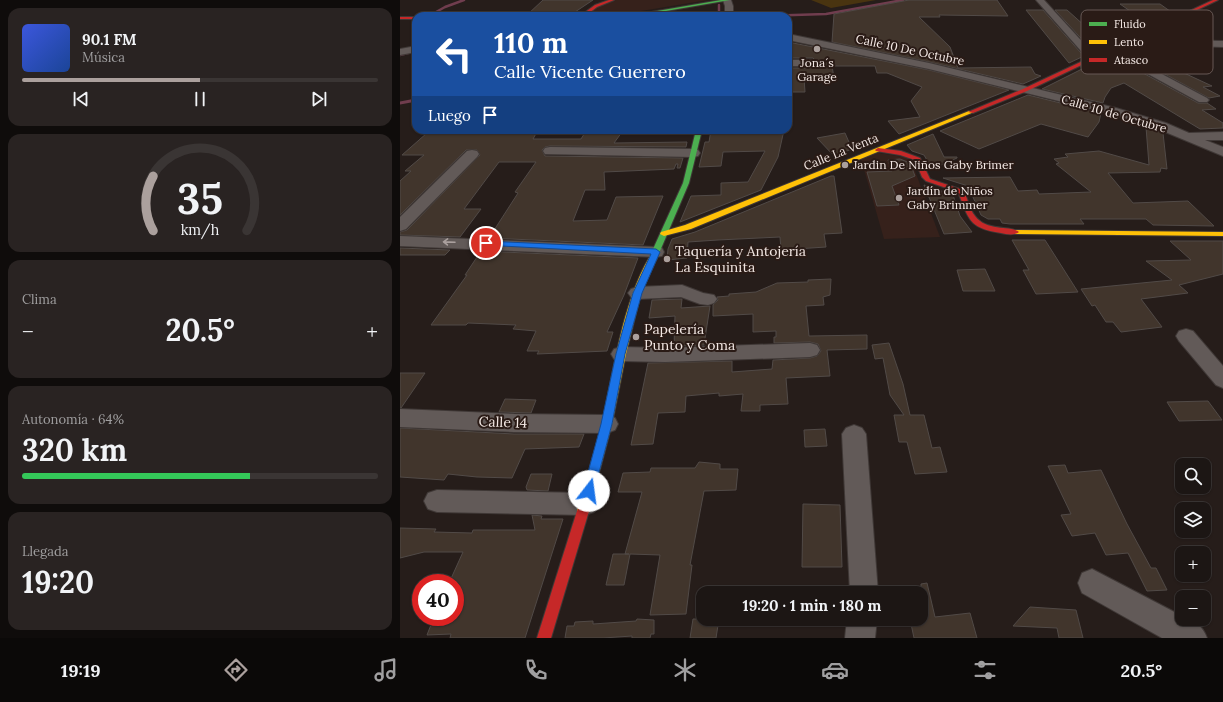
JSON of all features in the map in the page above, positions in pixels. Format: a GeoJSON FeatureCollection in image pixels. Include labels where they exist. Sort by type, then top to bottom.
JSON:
{"type":"FeatureCollection","features":[{"type":"Feature","properties":{"kind":"street"},"geometry":{"type":"LineString","coordinates":[[588,12],[596,6],[612,0]]}},
{"type":"Feature","properties":{"kind":"street"},"geometry":{"type":"LineString","coordinates":[[654,12],[727,0],[729,12]]}},
{"type":"Feature","properties":{"kind":"street"},"geometry":{"type":"LineString","coordinates":[[1040,0],[1081,46]]}},
{"type":"Feature","properties":{"kind":"street"},"geometry":{"type":"LineString","coordinates":[[1209,1],[1223,8]]}},
{"type":"Feature","properties":{"kind":"street","name":"Calle La Venta"},"geometry":{"type":"LineString","coordinates":[[1191,10],[1209,1]]}},
{"type":"Feature","properties":{"kind":"street"},"geometry":{"type":"LineString","coordinates":[[400,18],[412,18]]}},
{"type":"Feature","properties":{"kind":"street","name":"Calle 10 De Octubre"},"geometry":{"type":"LineString","coordinates":[[792,38],[929,66],[1025,90]]}},
{"type":"Feature","properties":{"kind":"street"},"geometry":{"type":"LineString","coordinates":[[1213,44],[1223,44]]}},
{"type":"Feature","properties":{"kind":"street"},"geometry":{"type":"LineString","coordinates":[[400,52],[412,50]]}},
{"type":"Feature","properties":{"kind":"street"},"geometry":{"type":"LineString","coordinates":[[792,63],[813,63]]}},
{"type":"Feature","properties":{"kind":"street","name":"Calle La Venta"},"geometry":{"type":"LineString","coordinates":[[664,234],[688,227],[1025,90],[1081,64]]}},
{"type":"Feature","properties":{"kind":"street"},"geometry":{"type":"LineString","coordinates":[[1155,74],[1203,100]]}},
{"type":"Feature","properties":{"kind":"street","name":"Calle 10 de Octubre"},"geometry":{"type":"LineString","coordinates":[[1025,90],[1116,112],[1162,126],[1223,152]]}},
{"type":"Feature","properties":{"kind":"street"},"geometry":{"type":"LineString","coordinates":[[1187,136],[1223,136]]}},
{"type":"Feature","properties":{"kind":"street"},"geometry":{"type":"LineString","coordinates":[[600,141],[696,141]]}},
{"type":"Feature","properties":{"kind":"street"},"geometry":{"type":"LineString","coordinates":[[550,152],[696,141]]}},
{"type":"Feature","properties":{"kind":"street"},"geometry":{"type":"LineString","coordinates":[[544,638],[585,504],[607,424],[620,354],[637,293],[686,183],[696,141]]}},
{"type":"Feature","properties":{"kind":"street"},"geometry":{"type":"LineString","coordinates":[[877,150],[901,154],[918,159],[925,177],[928,180],[961,190],[971,216],[977,224],[992,228],[1010,232],[1143,232],[1223,234]]}},
{"type":"Feature","properties":{"kind":"street"},"geometry":{"type":"LineString","coordinates":[[400,226],[472,154]]}},
{"type":"Feature","properties":{"kind":"street"},"geometry":{"type":"LineString","coordinates":[[400,241],[656,252]]}},
{"type":"Feature","properties":{"kind":"street"},"geometry":{"type":"LineString","coordinates":[[637,293],[682,291],[689,293],[694,297],[708,299]]}},
{"type":"Feature","properties":{"kind":"street"},"geometry":{"type":"LineString","coordinates":[[1186,336],[1223,380]]}},
{"type":"Feature","properties":{"kind":"street"},"geometry":{"type":"LineString","coordinates":[[620,354],[665,355],[810,350]]}},
{"type":"Feature","properties":{"kind":"street","name":"Calle 14"},"geometry":{"type":"LineString","coordinates":[[400,418],[514,423],[607,424]]}},
{"type":"Feature","properties":{"kind":"street"},"geometry":{"type":"LineString","coordinates":[[854,434],[864,586]]}},
{"type":"Feature","properties":{"kind":"street"},"geometry":{"type":"LineString","coordinates":[[437,501],[585,504]]}},
{"type":"Feature","properties":{"kind":"street"},"geometry":{"type":"LineString","coordinates":[[1092,584],[1192,638]]}},
{"type":"Feature","properties":{"kind":"street"},"geometry":{"type":"LineString","coordinates":[[860,638],[861,626]]}},
{"type":"Feature","properties":{"kind":"shaded area"},"geometry":{"type":"Polygon","coordinates":[[[613,0],[708,0],[635,12],[594,12],[590,10],[613,0]]]}},
{"type":"Feature","properties":{"kind":"shaded area"},"geometry":{"type":"Polygon","coordinates":[[[811,0],[876,0],[831,8],[811,0]]]}},
{"type":"Feature","properties":{"kind":"shaded area","name":"Jardín de Niños Gaby Brimmer"},"geometry":{"type":"Polygon","coordinates":[[[873,152],[910,158],[940,237],[884,239],[861,159],[873,152]]]}},
{"type":"Feature","properties":{"kind":"building"},"geometry":{"type":"Polygon","coordinates":[[[543,0],[593,0],[575,12],[530,12],[543,0]]]}},
{"type":"Feature","properties":{"kind":"building"},"geometry":{"type":"Polygon","coordinates":[[[909,0],[997,0],[1008,16],[939,15],[940,17],[919,17],[950,47],[958,68],[1031,67],[1035,74],[1041,76],[1023,84],[929,62],[832,42],[834,14],[909,0]]]}},
{"type":"Feature","properties":{"kind":"building"},"geometry":{"type":"Polygon","coordinates":[[[1120,4],[1160,4],[1168,10],[1129,10],[1120,4]]]}},
{"type":"Feature","properties":{"kind":"building"},"geometry":{"type":"Polygon","coordinates":[[[1026,10],[1043,10],[1081,53],[1081,57],[1069,63],[1026,10]]]}},
{"type":"Feature","properties":{"kind":"building"},"geometry":{"type":"Polygon","coordinates":[[[1055,10],[1067,10],[1081,22],[1081,38],[1055,10]]]}},
{"type":"Feature","properties":{"kind":"building"},"geometry":{"type":"Polygon","coordinates":[[[792,43],[929,70],[1009,90],[899,134],[888,121],[920,117],[911,101],[922,87],[887,73],[877,73],[875,66],[832,66],[834,78],[804,78],[805,92],[792,92],[792,68],[813,68],[819,64],[813,58],[792,58],[792,43]]]}},
{"type":"Feature","properties":{"kind":"building"},"geometry":{"type":"Polygon","coordinates":[[[1081,70],[1081,74],[1145,74],[1198,103],[1207,103],[1216,109],[1202,110],[1223,123],[1223,128],[1200,129],[1124,83],[1111,88],[1103,103],[1042,89],[1081,70]]]}},
{"type":"Feature","properties":{"kind":"building"},"geometry":{"type":"Polygon","coordinates":[[[1164,74],[1186,74],[1212,86],[1203,87],[1220,96],[1209,98],[1164,74]]]}},
{"type":"Feature","properties":{"kind":"building"},"geometry":{"type":"Polygon","coordinates":[[[1028,95],[1101,113],[1099,122],[1088,137],[1041,124],[979,149],[940,131],[1028,95]]]}},
{"type":"Feature","properties":{"kind":"building"},"geometry":{"type":"Polygon","coordinates":[[[1146,127],[1163,133],[1167,169],[1161,168],[1160,172],[1108,173],[1133,203],[1188,201],[1214,226],[1153,225],[1146,219],[1080,219],[1084,224],[1002,223],[1000,219],[988,219],[981,215],[968,186],[943,178],[1010,177],[1018,191],[1037,190],[1039,194],[1091,192],[1056,164],[1059,163],[1054,159],[1068,157],[1065,154],[1099,151],[1149,165],[1146,127]]]}},
{"type":"Feature","properties":{"kind":"building"},"geometry":{"type":"Polygon","coordinates":[[[845,133],[852,149],[834,156],[817,138],[845,133]]]}},
{"type":"Feature","properties":{"kind":"building"},"geometry":{"type":"Polygon","coordinates":[[[426,134],[536,134],[533,139],[581,139],[584,134],[621,134],[614,143],[687,142],[686,147],[550,146],[545,147],[542,150],[545,156],[683,158],[680,168],[677,168],[678,164],[676,164],[674,169],[604,172],[605,190],[585,190],[573,221],[607,220],[616,197],[663,196],[643,245],[489,238],[518,193],[515,192],[536,162],[499,162],[464,209],[481,209],[460,237],[400,235],[400,232],[407,230],[480,155],[477,150],[466,150],[400,215],[400,181],[411,171],[405,171],[424,155],[402,155],[426,134]]]}},
{"type":"Feature","properties":{"kind":"building"},"geometry":{"type":"Polygon","coordinates":[[[710,134],[783,134],[778,157],[761,190],[680,222],[691,196],[721,195],[721,183],[748,182],[765,151],[723,152],[721,166],[699,167],[705,142],[709,142],[710,134]]]}},
{"type":"Feature","properties":{"kind":"building"},"geometry":{"type":"Polygon","coordinates":[[[933,134],[944,157],[957,158],[932,169],[924,155],[912,151],[907,145],[933,134]]]}},
{"type":"Feature","properties":{"kind":"building"},"geometry":{"type":"Polygon","coordinates":[[[900,159],[910,163],[915,176],[892,186],[899,205],[877,206],[867,172],[892,171],[888,160],[900,159]]]}},
{"type":"Feature","properties":{"kind":"building"},"geometry":{"type":"Polygon","coordinates":[[[834,176],[842,233],[824,234],[826,247],[781,250],[780,237],[688,242],[687,258],[667,260],[668,249],[672,239],[695,232],[834,176]]]}},
{"type":"Feature","properties":{"kind":"building"},"geometry":{"type":"Polygon","coordinates":[[[924,185],[953,195],[960,216],[972,232],[944,234],[924,185]]]}},
{"type":"Feature","properties":{"kind":"building"},"geometry":{"type":"Polygon","coordinates":[[[1012,240],[1045,240],[1078,292],[1036,294],[1023,270],[1029,270],[1012,240]]]}},
{"type":"Feature","properties":{"kind":"building"},"geometry":{"type":"Polygon","coordinates":[[[1170,241],[1223,241],[1223,274],[1179,285],[1188,293],[1141,299],[1162,327],[1121,332],[1113,322],[1106,322],[1095,305],[1092,306],[1081,289],[1172,280],[1146,261],[1191,260],[1170,241]]]}},
{"type":"Feature","properties":{"kind":"building"},"geometry":{"type":"Polygon","coordinates":[[[400,248],[450,250],[445,255],[400,255],[400,248]]]}},
{"type":"Feature","properties":{"kind":"building"},"geometry":{"type":"Polygon","coordinates":[[[481,251],[638,258],[624,295],[607,332],[613,332],[607,351],[537,354],[539,351],[527,351],[536,331],[513,329],[516,325],[468,323],[466,325],[431,325],[467,275],[465,275],[481,251]]]}},
{"type":"Feature","properties":{"kind":"building"},"geometry":{"type":"Polygon","coordinates":[[[985,269],[995,291],[963,291],[957,270],[985,269]]]}},
{"type":"Feature","properties":{"kind":"building"},"geometry":{"type":"Polygon","coordinates":[[[831,279],[830,295],[823,297],[824,305],[806,306],[809,336],[867,335],[867,349],[827,350],[830,376],[786,378],[788,404],[760,405],[760,411],[741,411],[743,394],[719,396],[719,393],[686,396],[685,412],[658,413],[653,444],[631,445],[648,363],[732,361],[732,372],[772,369],[773,360],[810,358],[817,356],[821,351],[818,344],[810,342],[774,343],[776,331],[753,332],[753,314],[713,316],[713,305],[718,300],[717,297],[729,296],[729,294],[756,292],[777,283],[808,282],[808,280],[831,279]]]}},
{"type":"Feature","properties":{"kind":"building"},"geometry":{"type":"Polygon","coordinates":[[[682,299],[681,308],[710,306],[704,345],[674,346],[675,316],[649,318],[652,300],[682,299]]]}},
{"type":"Feature","properties":{"kind":"building"},"geometry":{"type":"Polygon","coordinates":[[[889,343],[903,384],[910,415],[924,415],[932,448],[940,447],[947,472],[915,474],[907,442],[899,442],[894,415],[904,415],[890,395],[883,358],[875,359],[872,345],[889,343]]]}},
{"type":"Feature","properties":{"kind":"building"},"geometry":{"type":"Polygon","coordinates":[[[400,373],[425,373],[401,408],[400,408],[400,373]]]}},
{"type":"Feature","properties":{"kind":"building"},"geometry":{"type":"Polygon","coordinates":[[[505,399],[536,400],[531,413],[499,412],[505,399]]]}},
{"type":"Feature","properties":{"kind":"building"},"geometry":{"type":"Polygon","coordinates":[[[1208,401],[1222,420],[1179,421],[1167,402],[1208,401]]]}},
{"type":"Feature","properties":{"kind":"building"},"geometry":{"type":"Polygon","coordinates":[[[400,428],[514,434],[584,434],[579,447],[525,449],[512,478],[448,474],[444,480],[400,477],[400,428]]]}},
{"type":"Feature","properties":{"kind":"building"},"geometry":{"type":"Polygon","coordinates":[[[825,429],[827,446],[805,447],[804,430],[825,429]]]}},
{"type":"Feature","properties":{"kind":"building"},"geometry":{"type":"Polygon","coordinates":[[[699,462],[720,464],[720,469],[738,469],[736,490],[704,491],[690,565],[692,565],[686,614],[650,615],[660,555],[630,554],[624,585],[606,585],[613,554],[625,554],[642,492],[618,492],[623,473],[650,472],[651,468],[695,468],[699,462]]]}},
{"type":"Feature","properties":{"kind":"building"},"geometry":{"type":"Polygon","coordinates":[[[1065,465],[1068,473],[1101,470],[1127,524],[1151,568],[1156,568],[1167,590],[1147,591],[1128,553],[1106,555],[1095,533],[1072,536],[1061,515],[1071,514],[1048,466],[1065,465]]]}},
{"type":"Feature","properties":{"kind":"building"},"geometry":{"type":"Polygon","coordinates":[[[531,474],[552,474],[548,491],[527,490],[526,487],[531,474]]]}},
{"type":"Feature","properties":{"kind":"building"},"geometry":{"type":"Polygon","coordinates":[[[803,504],[840,505],[842,567],[802,567],[803,504]]]}},
{"type":"Feature","properties":{"kind":"building"},"geometry":{"type":"Polygon","coordinates":[[[532,515],[542,516],[541,519],[563,519],[525,638],[450,638],[451,634],[427,635],[430,626],[464,626],[464,574],[453,574],[463,552],[424,552],[400,558],[400,528],[436,529],[434,532],[472,533],[473,530],[535,530],[532,515]]]}},
{"type":"Feature","properties":{"kind":"building"},"geometry":{"type":"Polygon","coordinates":[[[927,583],[928,586],[921,586],[921,584],[927,583]]]}},
{"type":"Feature","properties":{"kind":"building"},"geometry":{"type":"Polygon","coordinates":[[[928,587],[935,617],[970,613],[977,638],[914,638],[911,626],[928,626],[928,587]]]}},
{"type":"Feature","properties":{"kind":"building"},"geometry":{"type":"Polygon","coordinates":[[[1030,607],[1076,610],[1083,638],[1059,638],[1057,628],[1013,626],[1030,607]]]}},
{"type":"Feature","properties":{"kind":"building"},"geometry":{"type":"Polygon","coordinates":[[[637,619],[654,620],[654,634],[651,634],[650,638],[632,638],[632,636],[565,638],[567,626],[574,626],[575,622],[593,621],[593,624],[636,621],[637,619]]]}},
{"type":"Feature","properties":{"kind":"building"},"geometry":{"type":"Polygon","coordinates":[[[693,619],[696,619],[696,626],[718,626],[716,638],[690,638],[693,619]]]}},
{"type":"Feature","properties":{"kind":"waterway"},"geometry":{"type":"LineString","coordinates":[[436,12],[464,0]]}},
{"type":"Feature","properties":{"kind":"waterway"},"geometry":{"type":"LineString","coordinates":[[792,15],[826,14],[903,0]]}},
{"type":"Feature","properties":{"kind":"waterway"},"geometry":{"type":"LineString","coordinates":[[719,5],[719,12]]}},
{"type":"Feature","properties":{"kind":"waterway"},"geometry":{"type":"LineString","coordinates":[[400,55],[412,52]]}},
{"type":"Feature","properties":{"kind":"waterway"},"geometry":{"type":"LineString","coordinates":[[400,103],[412,101]]}},
{"type":"Feature","properties":{"kind":"traffic: fast"},"geometry":{"type":"LineString","coordinates":[[654,12],[728,0]]}},
{"type":"Feature","properties":{"kind":"traffic: fast"},"geometry":{"type":"LineString","coordinates":[[653,258],[686,183],[698,134]]}},
{"type":"Feature","properties":{"kind":"traffic: slow"},"geometry":{"type":"LineString","coordinates":[[664,234],[688,227],[971,112]]}},
{"type":"Feature","properties":{"kind":"traffic: slow"},"geometry":{"type":"LineString","coordinates":[[1015,232],[1223,234]]}},
{"type":"Feature","properties":{"kind":"traffic: slow"},"geometry":{"type":"LineString","coordinates":[[583,511],[607,424],[621,354],[637,293],[653,258]]}},
{"type":"Feature","properties":{"kind":"traffic: jam"},"geometry":{"type":"LineString","coordinates":[[588,12],[596,6],[612,0]]}},
{"type":"Feature","properties":{"kind":"traffic: jam"},"geometry":{"type":"LineString","coordinates":[[1195,10],[1216,0]]}},
{"type":"Feature","properties":{"kind":"traffic: jam"},"geometry":{"type":"LineString","coordinates":[[400,18],[412,18]]}},
{"type":"Feature","properties":{"kind":"traffic: jam"},"geometry":{"type":"LineString","coordinates":[[971,112],[1025,90],[1081,64]]}},
{"type":"Feature","properties":{"kind":"traffic: jam"},"geometry":{"type":"LineString","coordinates":[[878,150],[901,153],[918,159],[925,177],[928,180],[961,191],[970,215],[978,223],[996,230],[1015,232]]}},
{"type":"Feature","properties":{"kind":"traffic: jam"},"geometry":{"type":"LineString","coordinates":[[544,638],[583,511]]}},
{"type":"Feature","properties":{"kind":"place","name":"Jona´s Garage"},"geometry":{"type":"Point","coordinates":[817,49]}},
{"type":"Feature","properties":{"kind":"place","name":"Jardin De Niños Gaby Brimer"},"geometry":{"type":"Point","coordinates":[845,165]}},
{"type":"Feature","properties":{"kind":"place","name":"Jardín de Niños Gaby Brimmer"},"geometry":{"type":"Point","coordinates":[899,198]}},
{"type":"Feature","properties":{"kind":"place","name":"Taquería y Antojería La Esquinita"},"geometry":{"type":"Point","coordinates":[667,259]}},
{"type":"Feature","properties":{"kind":"place","name":"Papelería Punto y Coma"},"geometry":{"type":"Point","coordinates":[636,337]}},
{"type":"Feature","properties":{"kind":"route"},"geometry":{"type":"LineString","coordinates":[[486,243],[656,252],[637,293],[620,354],[607,424],[589,491]]}}]}
